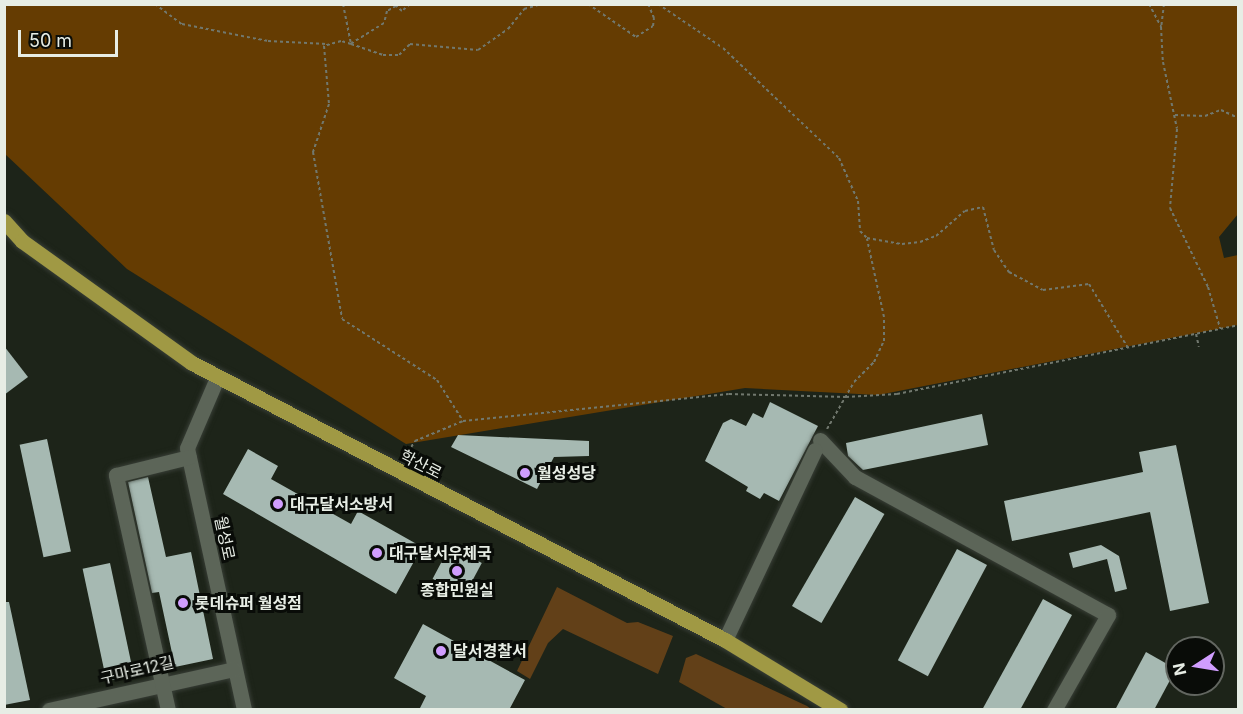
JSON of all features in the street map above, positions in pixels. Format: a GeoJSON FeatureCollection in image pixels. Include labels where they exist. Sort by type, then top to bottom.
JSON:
{"type":"FeatureCollection","features":[{"type":"Feature","properties":{"kind":"main road","name":"학산로"},"geometry":{"type":"LineString","coordinates":[[4,221],[22,241],[217,378],[725,640],[840,710]]}},
{"type":"Feature","properties":{"kind":"street","name":"월성로"},"geometry":{"type":"LineString","coordinates":[[217,378],[187,448],[244,710]]}},
{"type":"Feature","properties":{"kind":"street"},"geometry":{"type":"LineString","coordinates":[[725,640],[818,445],[855,477],[1108,615],[1054,710]]}},
{"type":"Feature","properties":{"kind":"street"},"geometry":{"type":"LineString","coordinates":[[168,710],[116,475],[189,457]]}},
{"type":"Feature","properties":{"kind":"street","name":"구마로12길"},"geometry":{"type":"LineString","coordinates":[[49,710],[161,682],[234,669]]}},
{"type":"Feature","properties":{"kind":"path"},"geometry":{"type":"LineString","coordinates":[[155,4],[182,24],[268,41],[327,44],[341,41],[383,55],[399,55],[410,44],[478,50],[508,29],[524,9],[542,4]]}},
{"type":"Feature","properties":{"kind":"path"},"geometry":{"type":"LineString","coordinates":[[343,4],[351,44]]}},
{"type":"Feature","properties":{"kind":"path"},"geometry":{"type":"LineString","coordinates":[[351,44],[384,23],[387,11],[396,6],[402,11],[410,4]]}},
{"type":"Feature","properties":{"kind":"path"},"geometry":{"type":"LineString","coordinates":[[588,4],[636,37],[653,26],[654,18],[648,4]]}},
{"type":"Feature","properties":{"kind":"path"},"geometry":{"type":"LineString","coordinates":[[658,4],[723,48],[840,158],[858,201],[860,231],[867,238],[884,317],[884,341],[874,362],[854,382],[818,445]]}},
{"type":"Feature","properties":{"kind":"path"},"geometry":{"type":"LineString","coordinates":[[1149,4],[1161,27]]}},
{"type":"Feature","properties":{"kind":"path"},"geometry":{"type":"LineString","coordinates":[[1164,4],[1161,27],[1164,69],[1175,114],[1170,208],[1208,287],[1220,328]]}},
{"type":"Feature","properties":{"kind":"path"},"geometry":{"type":"LineString","coordinates":[[327,44],[324,46],[329,104],[313,152],[342,319],[437,380],[463,421]]}},
{"type":"Feature","properties":{"kind":"path"},"geometry":{"type":"LineString","coordinates":[[1175,114],[1205,116],[1221,110],[1239,118]]}},
{"type":"Feature","properties":{"kind":"path"},"geometry":{"type":"LineString","coordinates":[[867,238],[902,244],[920,242],[936,236],[965,211],[983,207],[994,250],[1009,272],[1043,290],[1089,284],[1128,348]]}},
{"type":"Feature","properties":{"kind":"path"},"geometry":{"type":"LineString","coordinates":[[396,472],[415,441],[463,421],[729,394],[846,397],[897,394],[1239,325]]}},
{"type":"Feature","properties":{"kind":"path"},"geometry":{"type":"LineString","coordinates":[[1196,334],[1199,347]]}},
{"type":"Feature","properties":{"kind":"shaded area"},"geometry":{"type":"Polygon","coordinates":[[[4,5],[1238,5],[1238,214],[1219,237],[1224,258],[1238,255],[1238,325],[878,395],[745,388],[406,444],[127,269],[5,154],[4,5]]]}},
{"type":"Feature","properties":{"kind":"shaded area"},"geometry":{"type":"Polygon","coordinates":[[[557,587],[627,623],[638,622],[673,636],[658,674],[563,629],[548,643],[530,679],[517,671],[557,587]]]}},
{"type":"Feature","properties":{"kind":"shaded area"},"geometry":{"type":"Polygon","coordinates":[[[696,654],[811,709],[727,709],[679,682],[686,658],[696,654]]]}},
{"type":"Feature","properties":{"kind":"building"},"geometry":{"type":"Polygon","coordinates":[[[4,346],[28,377],[4,395],[4,346]]]}},
{"type":"Feature","properties":{"kind":"building"},"geometry":{"type":"Polygon","coordinates":[[[770,402],[818,426],[779,501],[764,493],[760,499],[746,491],[748,487],[705,461],[723,423],[731,419],[746,426],[753,413],[763,418],[770,402]]]}},
{"type":"Feature","properties":{"kind":"building"},"geometry":{"type":"Polygon","coordinates":[[[982,414],[988,445],[863,470],[848,456],[846,443],[982,414]]]}},
{"type":"Feature","properties":{"kind":"building","name":"월성성당"},"geometry":{"type":"Polygon","coordinates":[[[458,435],[589,441],[589,456],[554,457],[537,489],[451,447],[458,435]]]}},
{"type":"Feature","properties":{"kind":"building"},"geometry":{"type":"Polygon","coordinates":[[[47,439],[71,551],[44,557],[20,445],[47,439]]]}},
{"type":"Feature","properties":{"kind":"building"},"geometry":{"type":"Polygon","coordinates":[[[1176,445],[1209,603],[1170,611],[1150,512],[1012,541],[1004,501],[1143,472],[1139,452],[1176,445]]]}},
{"type":"Feature","properties":{"kind":"building"},"geometry":{"type":"Polygon","coordinates":[[[248,449],[278,466],[271,479],[351,524],[358,511],[422,547],[396,594],[223,494],[248,449]]]}},
{"type":"Feature","properties":{"kind":"building"},"geometry":{"type":"Polygon","coordinates":[[[148,477],[166,557],[191,552],[213,659],[175,667],[159,592],[152,593],[128,482],[148,477]]]}},
{"type":"Feature","properties":{"kind":"building"},"geometry":{"type":"Polygon","coordinates":[[[855,497],[884,514],[821,623],[792,606],[855,497]]]}},
{"type":"Feature","properties":{"kind":"building"},"geometry":{"type":"Polygon","coordinates":[[[1101,545],[1119,556],[1127,589],[1115,592],[1107,559],[1073,568],[1069,553],[1101,545]]]}},
{"type":"Feature","properties":{"kind":"building","name":"종합민원실"},"geometry":{"type":"Polygon","coordinates":[[[450,546],[482,563],[464,596],[433,579],[450,546]]]}},
{"type":"Feature","properties":{"kind":"building"},"geometry":{"type":"Polygon","coordinates":[[[957,549],[987,565],[928,676],[898,660],[957,549]]]}},
{"type":"Feature","properties":{"kind":"building"},"geometry":{"type":"Polygon","coordinates":[[[110,563],[134,675],[107,681],[83,569],[110,563]]]}},
{"type":"Feature","properties":{"kind":"building"},"geometry":{"type":"Polygon","coordinates":[[[1043,599],[1072,615],[1020,710],[982,710],[1043,599]]]}},
{"type":"Feature","properties":{"kind":"building"},"geometry":{"type":"Polygon","coordinates":[[[4,602],[9,602],[30,700],[4,705],[4,602]]]}},
{"type":"Feature","properties":{"kind":"building","name":"달서경찰서"},"geometry":{"type":"Polygon","coordinates":[[[423,624],[525,680],[509,710],[419,710],[426,696],[394,678],[423,624]]]}},
{"type":"Feature","properties":{"kind":"building"},"geometry":{"type":"Polygon","coordinates":[[[1146,652],[1165,663],[1165,690],[1154,710],[1115,710],[1146,652]]]}},
{"type":"Feature","properties":{"kind":"place","name":"월성성당"},"geometry":{"type":"Point","coordinates":[525,473]}},
{"type":"Feature","properties":{"kind":"place","name":"대구달서소방서"},"geometry":{"type":"Point","coordinates":[278,504]}},
{"type":"Feature","properties":{"kind":"place","name":"대구달서우체국"},"geometry":{"type":"Point","coordinates":[377,553]}},
{"type":"Feature","properties":{"kind":"place","name":"종합민원실"},"geometry":{"type":"Point","coordinates":[457,571]}},
{"type":"Feature","properties":{"kind":"place","name":"롯데슈퍼 월성점"},"geometry":{"type":"Point","coordinates":[183,603]}},
{"type":"Feature","properties":{"kind":"place","name":"달서경찰서"},"geometry":{"type":"Point","coordinates":[441,651]}}]}
